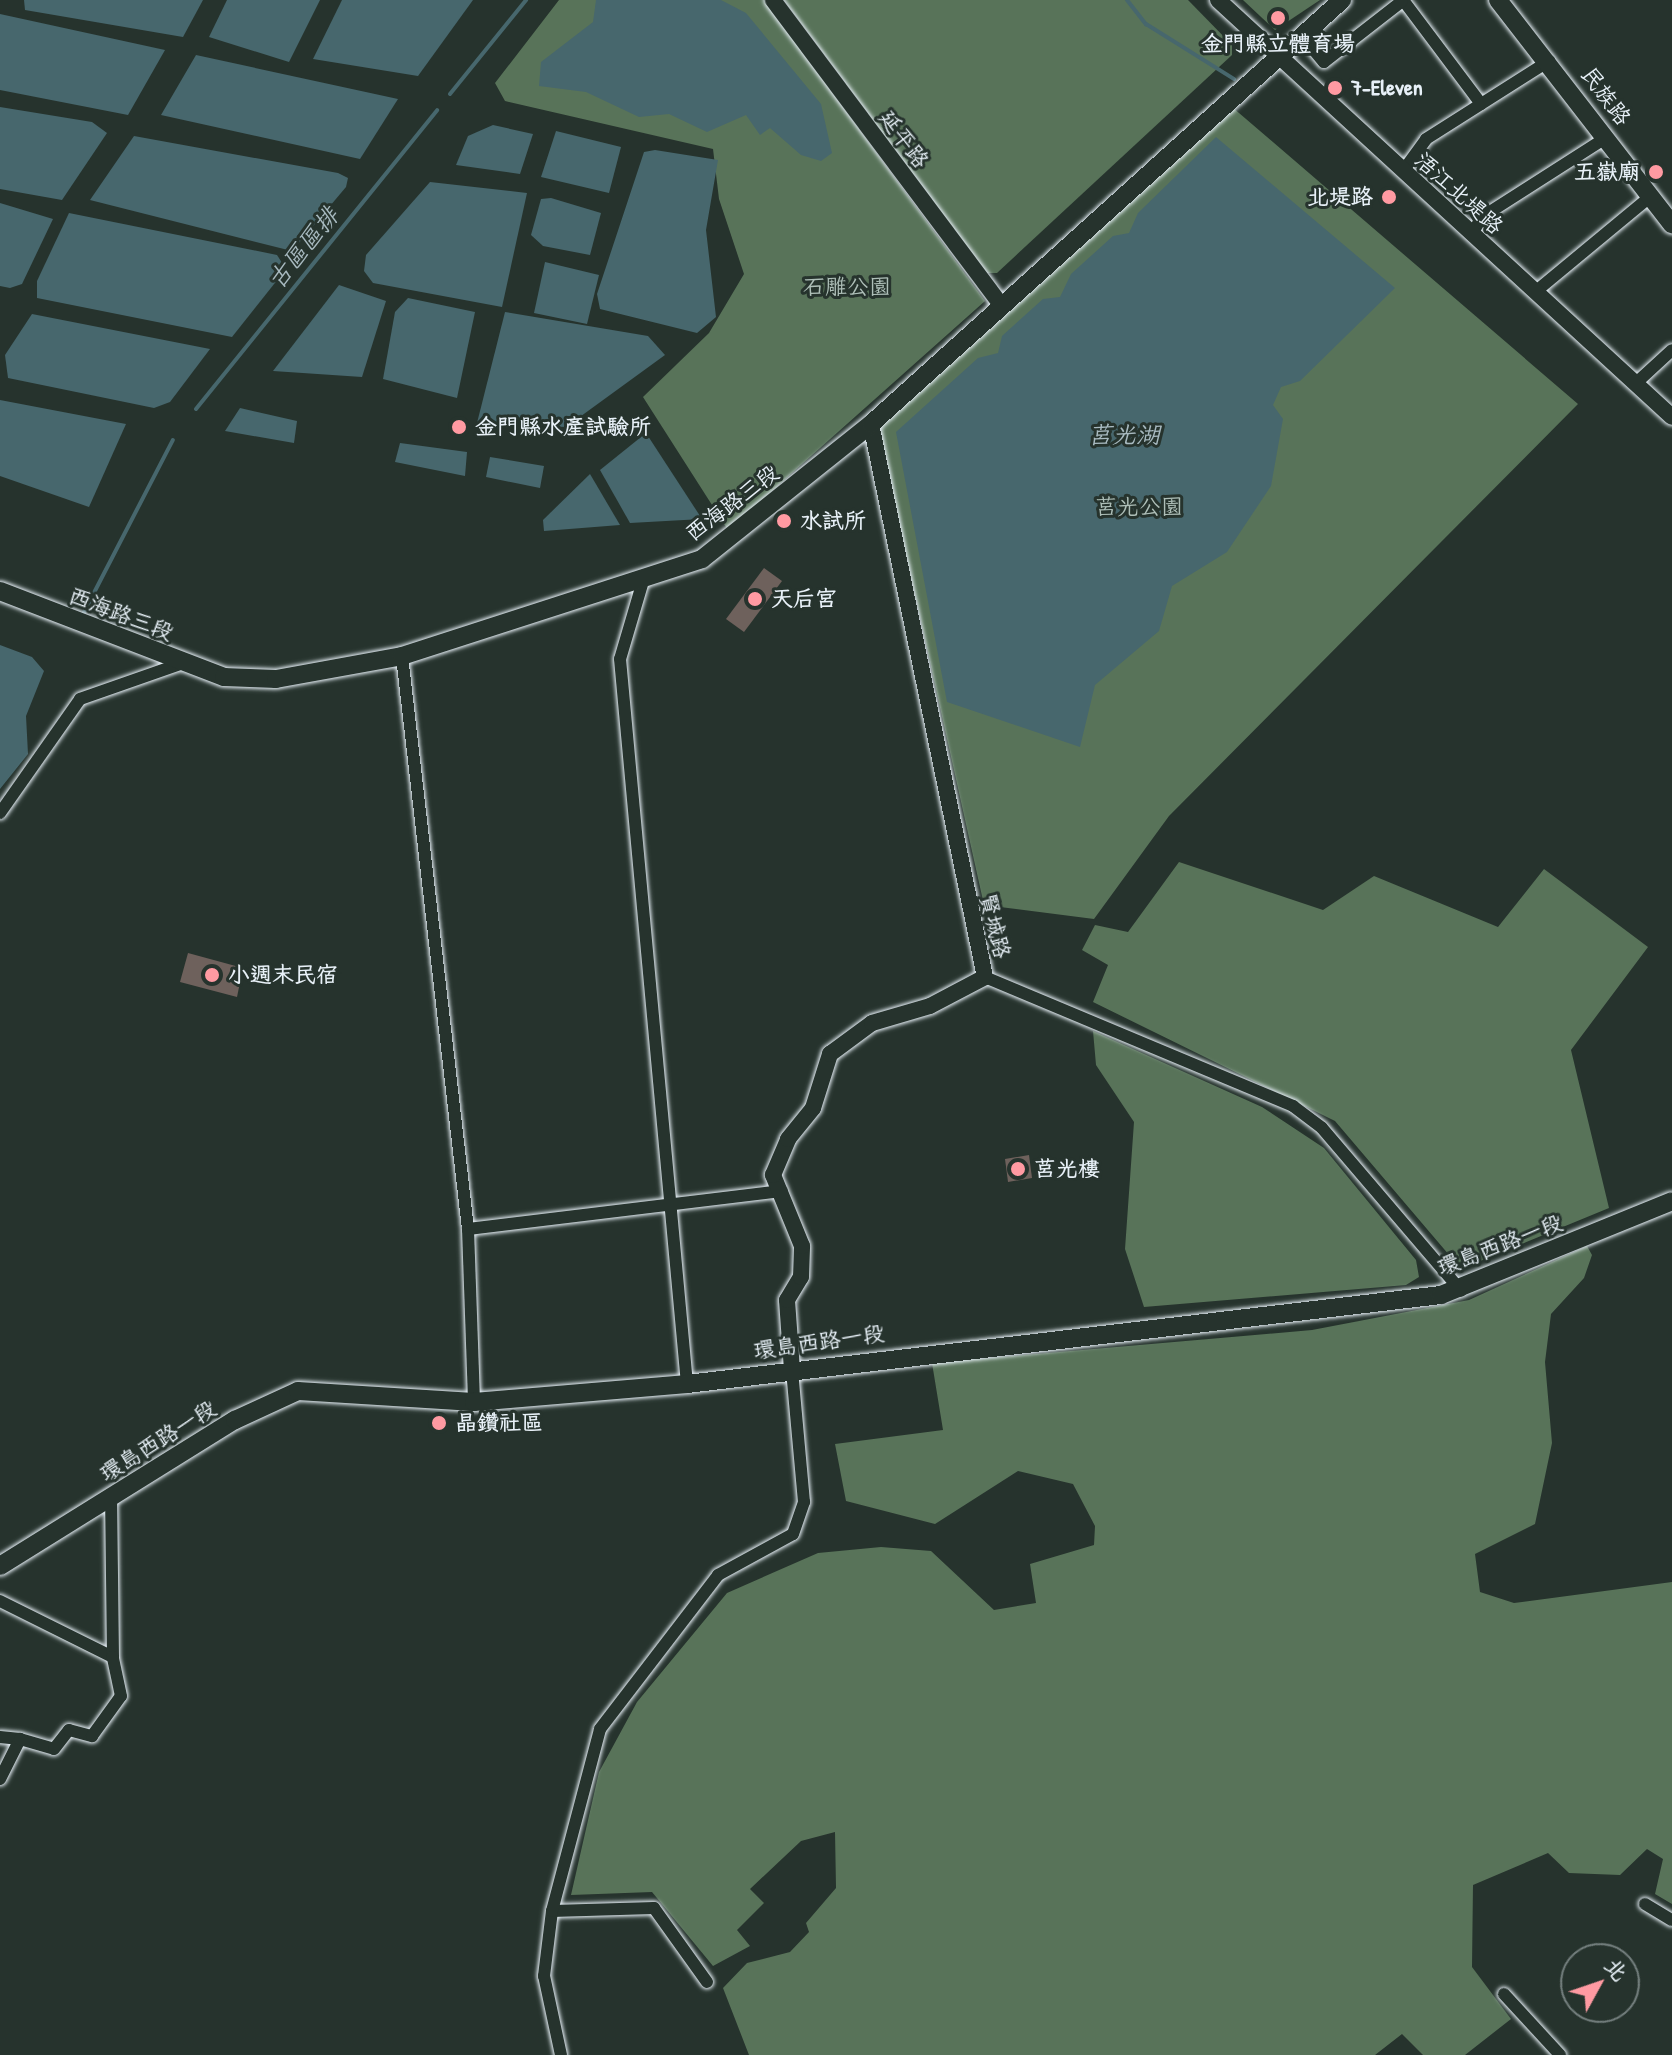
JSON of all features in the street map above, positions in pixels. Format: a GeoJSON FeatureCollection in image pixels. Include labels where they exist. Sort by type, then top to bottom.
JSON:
{"type":"FeatureCollection","features":[{"type":"Feature","properties":{"kind":"main road","name":"西海路三段"},"geometry":{"type":"LineString","coordinates":[[0,591],[224,677],[276,679],[402,656],[643,581],[702,559],[871,424],[1342,0]]}},
{"type":"Feature","properties":{"kind":"main road","name":"民族路"},"geometry":{"type":"LineString","coordinates":[[1498,0],[1549,61],[1672,224]]}},
{"type":"Feature","properties":{"kind":"main road","name":"環島西路一段"},"geometry":{"type":"LineString","coordinates":[[0,1566],[235,1420],[298,1391],[474,1402],[687,1384],[1461,1291],[1672,1201]]}},
{"type":"Feature","properties":{"kind":"street","name":"延平路"},"geometry":{"type":"LineString","coordinates":[[773,0],[1001,305]]}},
{"type":"Feature","properties":{"kind":"street","name":"浯江北堤路"},"geometry":{"type":"LineString","coordinates":[[1218,0],[1276,59],[1672,417]]}},
{"type":"Feature","properties":{"kind":"street"},"geometry":{"type":"LineString","coordinates":[[1302,36],[1324,62],[1402,1],[1481,104]]}},
{"type":"Feature","properties":{"kind":"street"},"geometry":{"type":"LineString","coordinates":[[1403,171],[1426,139],[1549,61]]}},
{"type":"Feature","properties":{"kind":"street"},"geometry":{"type":"LineString","coordinates":[[1472,234],[1482,217],[1607,137]]}},
{"type":"Feature","properties":{"kind":"street"},"geometry":{"type":"LineString","coordinates":[[1535,292],[1651,196]]}},
{"type":"Feature","properties":{"kind":"street"},"geometry":{"type":"LineString","coordinates":[[1635,384],[1672,350]]}},
{"type":"Feature","properties":{"kind":"street","name":"賢城路"},"geometry":{"type":"LineString","coordinates":[[792,1370],[787,1300],[801,1277],[802,1246],[773,1175],[788,1139],[813,1108],[830,1054],[872,1023],[930,1006],[985,977],[871,424]]}},
{"type":"Feature","properties":{"kind":"street"},"geometry":{"type":"LineString","coordinates":[[643,581],[620,659],[687,1384]]}},
{"type":"Feature","properties":{"kind":"street"},"geometry":{"type":"LineString","coordinates":[[402,656],[468,1229],[474,1402]]}},
{"type":"Feature","properties":{"kind":"street"},"geometry":{"type":"LineString","coordinates":[[0,813],[80,699],[183,663]]}},
{"type":"Feature","properties":{"kind":"street"},"geometry":{"type":"LineString","coordinates":[[985,977],[1293,1106],[1322,1128],[1461,1291]]}},
{"type":"Feature","properties":{"kind":"street"},"geometry":{"type":"LineString","coordinates":[[468,1229],[669,1208],[782,1191]]}},
{"type":"Feature","properties":{"kind":"street"},"geometry":{"type":"LineString","coordinates":[[561,2055],[544,1976],[552,1911],[600,1729],[718,1575],[793,1534],[804,1502],[792,1370]]}},
{"type":"Feature","properties":{"kind":"street"},"geometry":{"type":"LineString","coordinates":[[0,1737],[54,1749],[69,1730],[92,1736],[121,1696],[113,1657],[111,1499]]}},
{"type":"Feature","properties":{"kind":"street"},"geometry":{"type":"LineString","coordinates":[[0,1601],[113,1657]]}},
{"type":"Feature","properties":{"kind":"street"},"geometry":{"type":"LineString","coordinates":[[0,1779],[20,1739]]}},
{"type":"Feature","properties":{"kind":"street"},"geometry":{"type":"LineString","coordinates":[[1645,1904],[1672,1920]]}},
{"type":"Feature","properties":{"kind":"street"},"geometry":{"type":"LineString","coordinates":[[552,1911],[654,1908],[707,1982]]}},
{"type":"Feature","properties":{"kind":"street"},"geometry":{"type":"LineString","coordinates":[[1504,1994],[1560,2055]]}},
{"type":"Feature","properties":{"kind":"green space","name":"石雕公園"},"geometry":{"type":"Polygon","coordinates":[[[559,0],[764,0],[985,301],[728,530],[643,397],[709,333],[744,274],[719,199],[713,149],[505,101],[495,83],[559,0]]]}},
{"type":"Feature","properties":{"kind":"green space"},"geometry":{"type":"Polygon","coordinates":[[[784,0],[1188,0],[1232,45],[1232,55],[997,273],[987,273],[784,0]]]}},
{"type":"Feature","properties":{"kind":"green space","name":"金門縣立體育場"},"geometry":{"type":"Polygon","coordinates":[[[1243,0],[1320,0],[1275,30],[1243,0]]]}},
{"type":"Feature","properties":{"kind":"green space","name":"莒光公園"},"geometry":{"type":"Polygon","coordinates":[[[1232,107],[1578,404],[1169,816],[1094,919],[984,905],[877,424],[1232,107]]]}},
{"type":"Feature","properties":{"kind":"green space"},"geometry":{"type":"Polygon","coordinates":[[[1179,862],[1323,910],[1374,876],[1498,927],[1544,869],[1648,947],[1571,1050],[1609,1208],[1461,1269],[1335,1121],[1093,1002],[1108,965],[1082,950],[1095,925],[1128,932],[1179,862]]]}},
{"type":"Feature","properties":{"kind":"green space"},"geometry":{"type":"Polygon","coordinates":[[[1093,1031],[1262,1107],[1324,1148],[1416,1260],[1419,1277],[1406,1285],[1144,1307],[1125,1249],[1134,1122],[1096,1065],[1093,1031]]]}},
{"type":"Feature","properties":{"kind":"green space"},"geometry":{"type":"Polygon","coordinates":[[[1587,1246],[1592,1255],[1584,1278],[1551,1314],[1545,1362],[1552,1443],[1535,1524],[1475,1554],[1480,1592],[1514,1603],[1672,1582],[1672,1904],[1655,1894],[1663,1859],[1647,1849],[1620,1875],[1569,1873],[1548,1853],[1473,1885],[1472,1967],[1511,2019],[1465,2055],[1423,2055],[1402,2034],[1375,2055],[749,2055],[723,1988],[747,1963],[790,1952],[809,1932],[806,1923],[836,1888],[835,1832],[801,1841],[750,1889],[764,1903],[737,1930],[750,1946],[713,1966],[652,1892],[571,1895],[599,1772],[637,1702],[727,1593],[818,1553],[881,1547],[931,1551],[994,1610],[1036,1603],[1030,1564],[1094,1545],[1095,1526],[1073,1484],[1018,1471],[935,1524],[846,1501],[835,1444],[943,1430],[932,1363],[1312,1330],[1469,1300],[1587,1246]]]}},
{"type":"Feature","properties":{"kind":"water"},"geometry":{"type":"Polygon","coordinates":[[[24,0],[203,0],[183,37],[25,10],[24,0]]]}},
{"type":"Feature","properties":{"kind":"water"},"geometry":{"type":"Polygon","coordinates":[[[227,0],[320,0],[289,62],[209,37],[227,0]]]}},
{"type":"Feature","properties":{"kind":"water"},"geometry":{"type":"Polygon","coordinates":[[[342,0],[473,0],[418,76],[313,59],[342,0]]]}},
{"type":"Feature","properties":{"kind":"water"},"geometry":{"type":"Polygon","coordinates":[[[596,0],[721,0],[746,13],[821,104],[832,153],[821,161],[801,155],[770,128],[760,135],[746,115],[707,132],[669,114],[639,117],[586,92],[539,86],[541,62],[593,22],[596,0]]]}},
{"type":"Feature","properties":{"kind":"water"},"geometry":{"type":"Polygon","coordinates":[[[0,14],[165,50],[128,115],[0,90],[0,14]]]}},
{"type":"Feature","properties":{"kind":"water"},"geometry":{"type":"Polygon","coordinates":[[[196,55],[398,99],[360,159],[161,115],[196,55]]]}},
{"type":"Feature","properties":{"kind":"water"},"geometry":{"type":"Polygon","coordinates":[[[0,107],[92,122],[107,133],[62,200],[0,189],[0,107]]]}},
{"type":"Feature","properties":{"kind":"water"},"geometry":{"type":"Polygon","coordinates":[[[493,125],[533,134],[520,174],[456,165],[468,136],[493,125]]]}},
{"type":"Feature","properties":{"kind":"water"},"geometry":{"type":"Polygon","coordinates":[[[556,131],[621,147],[609,193],[541,177],[556,131]]]}},
{"type":"Feature","properties":{"kind":"water"},"geometry":{"type":"Polygon","coordinates":[[[134,136],[338,173],[348,178],[346,187],[292,251],[90,200],[134,136]]]}},
{"type":"Feature","properties":{"kind":"water","name":"莒光湖"},"geometry":{"type":"Polygon","coordinates":[[[1216,137],[1395,288],[1300,381],[1281,387],[1273,405],[1283,419],[1271,486],[1227,552],[1172,586],[1159,631],[1095,685],[1080,747],[947,702],[896,432],[978,358],[998,353],[1002,336],[1043,299],[1060,297],[1071,274],[1113,236],[1129,233],[1138,213],[1216,137]]]}},
{"type":"Feature","properties":{"kind":"water"},"geometry":{"type":"Polygon","coordinates":[[[655,150],[718,160],[706,230],[716,317],[697,333],[600,309],[597,294],[644,152],[655,150]]]}},
{"type":"Feature","properties":{"kind":"water"},"geometry":{"type":"Polygon","coordinates":[[[430,182],[527,193],[502,307],[373,283],[364,271],[366,255],[430,182]]]}},
{"type":"Feature","properties":{"kind":"water"},"geometry":{"type":"Polygon","coordinates":[[[551,198],[601,213],[590,255],[543,246],[531,235],[541,199],[551,198]]]}},
{"type":"Feature","properties":{"kind":"water"},"geometry":{"type":"Polygon","coordinates":[[[0,203],[53,219],[22,284],[10,288],[0,286],[0,203]]]}},
{"type":"Feature","properties":{"kind":"water"},"geometry":{"type":"Polygon","coordinates":[[[69,213],[277,255],[286,269],[232,337],[37,298],[37,281],[69,213]]]}},
{"type":"Feature","properties":{"kind":"water"},"geometry":{"type":"Polygon","coordinates":[[[545,262],[599,275],[587,324],[534,313],[545,262]]]}},
{"type":"Feature","properties":{"kind":"water"},"geometry":{"type":"Polygon","coordinates":[[[339,285],[386,301],[362,377],[273,371],[339,285]]]}},
{"type":"Feature","properties":{"kind":"water"},"geometry":{"type":"Polygon","coordinates":[[[408,298],[475,312],[457,398],[383,379],[395,312],[408,298]]]}},
{"type":"Feature","properties":{"kind":"water"},"geometry":{"type":"Polygon","coordinates":[[[505,312],[648,336],[665,355],[566,427],[477,423],[505,312]]]}},
{"type":"Feature","properties":{"kind":"water"},"geometry":{"type":"Polygon","coordinates":[[[32,314],[210,349],[170,402],[154,408],[8,378],[5,355],[32,314]]]}},
{"type":"Feature","properties":{"kind":"water"},"geometry":{"type":"Polygon","coordinates":[[[0,400],[126,424],[89,507],[0,476],[0,400]]]}},
{"type":"Feature","properties":{"kind":"water"},"geometry":{"type":"Polygon","coordinates":[[[240,408],[297,421],[294,443],[225,431],[240,408]]]}},
{"type":"Feature","properties":{"kind":"water"},"geometry":{"type":"Polygon","coordinates":[[[646,433],[702,519],[630,523],[600,470],[646,433]]]}},
{"type":"Feature","properties":{"kind":"water"},"geometry":{"type":"Polygon","coordinates":[[[400,443],[467,452],[465,476],[395,462],[400,443]]]}},
{"type":"Feature","properties":{"kind":"water"},"geometry":{"type":"Polygon","coordinates":[[[490,457],[544,466],[540,488],[486,477],[490,457]]]}},
{"type":"Feature","properties":{"kind":"water"},"geometry":{"type":"Polygon","coordinates":[[[590,474],[620,525],[544,531],[543,520],[590,474]]]}},
{"type":"Feature","properties":{"kind":"water"},"geometry":{"type":"Polygon","coordinates":[[[0,645],[32,657],[44,671],[26,716],[28,754],[0,789],[0,645]]]}},
{"type":"Feature","properties":{"kind":"building","name":"天后宮"},"geometry":{"type":"Polygon","coordinates":[[[764,568],[782,581],[744,632],[726,619],[764,568]]]}},
{"type":"Feature","properties":{"kind":"building","name":"小週末民宿"},"geometry":{"type":"Polygon","coordinates":[[[188,953],[243,968],[237,997],[180,982],[188,953]]]}},
{"type":"Feature","properties":{"kind":"building","name":"莒光樓"},"geometry":{"type":"Polygon","coordinates":[[[1029,1155],[1032,1178],[1008,1182],[1005,1159],[1029,1155]]]}},
{"type":"Feature","properties":{"kind":"waterway","name":"古區區排"},"geometry":{"type":"LineString","coordinates":[[450,94],[526,0]]}},
{"type":"Feature","properties":{"kind":"waterway"},"geometry":{"type":"LineString","coordinates":[[1127,0],[1146,24],[1234,79]]}},
{"type":"Feature","properties":{"kind":"waterway","name":"古區區排"},"geometry":{"type":"LineString","coordinates":[[196,409],[437,110]]}},
{"type":"Feature","properties":{"kind":"waterway","name":"古區區排"},"geometry":{"type":"LineString","coordinates":[[82,616],[173,440]]}},
{"type":"Feature","properties":{"kind":"place","name":"金門縣立體育場"},"geometry":{"type":"Point","coordinates":[1278,18]}},
{"type":"Feature","properties":{"kind":"place","name":"7-Eleven"},"geometry":{"type":"Point","coordinates":[1335,88]}},
{"type":"Feature","properties":{"kind":"place","name":"五嶽廟"},"geometry":{"type":"Point","coordinates":[1656,172]}},
{"type":"Feature","properties":{"kind":"place","name":"北堤路"},"geometry":{"type":"Point","coordinates":[1389,197]}},
{"type":"Feature","properties":{"kind":"place","name":"金門縣水產試驗所"},"geometry":{"type":"Point","coordinates":[459,427]}},
{"type":"Feature","properties":{"kind":"place","name":"水試所"},"geometry":{"type":"Point","coordinates":[784,521]}},
{"type":"Feature","properties":{"kind":"place","name":"天后宮"},"geometry":{"type":"Point","coordinates":[755,599]}},
{"type":"Feature","properties":{"kind":"place","name":"小週末民宿"},"geometry":{"type":"Point","coordinates":[212,975]}},
{"type":"Feature","properties":{"kind":"place","name":"莒光樓"},"geometry":{"type":"Point","coordinates":[1018,1169]}},
{"type":"Feature","properties":{"kind":"place","name":"晶鑽社區"},"geometry":{"type":"Point","coordinates":[439,1423]}}]}
